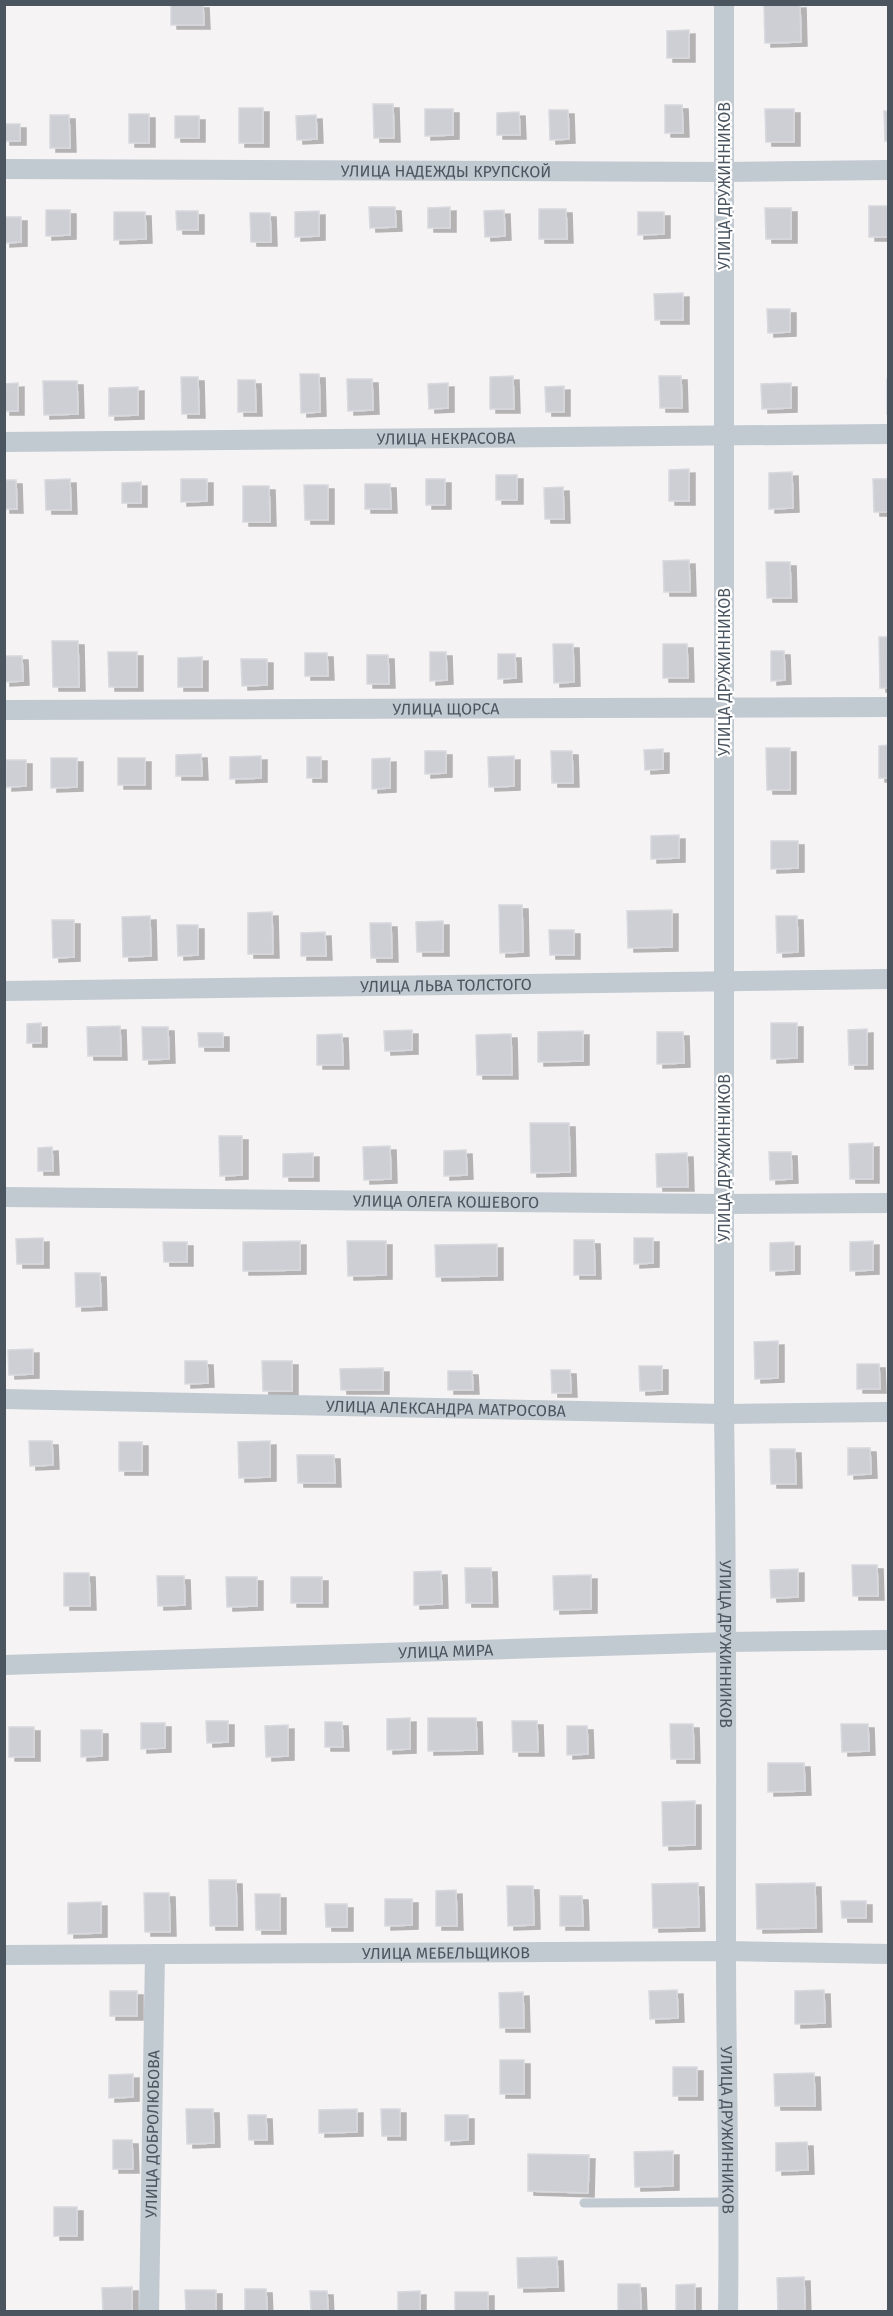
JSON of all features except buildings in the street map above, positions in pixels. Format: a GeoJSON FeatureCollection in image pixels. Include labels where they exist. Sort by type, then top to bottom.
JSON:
{"type":"FeatureCollection","features":[{"type":"Feature","properties":{"kind":"street","name":"УЛИЦА ДРУЖИННИКОВ"},"geometry":{"type":"LineString","coordinates":[[724,4],[724,1414],[728,1642],[726,1951],[730,2202],[728,2312]]}},
{"type":"Feature","properties":{"kind":"street","name":"УЛИЦА НАДЕЖДЫ КРУПСКОЙ"},"geometry":{"type":"LineString","coordinates":[[4,169],[724,172],[888,170]]}},
{"type":"Feature","properties":{"kind":"street","name":"УЛИЦА НЕКРАСОВА"},"geometry":{"type":"LineString","coordinates":[[4,442],[888,434]]}},
{"type":"Feature","properties":{"kind":"street","name":"УЛИЦА ЩОРСА"},"geometry":{"type":"LineString","coordinates":[[4,710],[888,707]]}},
{"type":"Feature","properties":{"kind":"street","name":"УЛИЦА ЛЬВА ТОЛСТОГО"},"geometry":{"type":"LineString","coordinates":[[4,991],[888,980]]}},
{"type":"Feature","properties":{"kind":"street","name":"УЛИЦА ОЛЕГА КОШЕВОГО"},"geometry":{"type":"LineString","coordinates":[[4,1197],[724,1204],[888,1203]]}},
{"type":"Feature","properties":{"kind":"street","name":"УЛИЦА АЛЕКСАНДРА МАТРОСОВА"},"geometry":{"type":"LineString","coordinates":[[4,1400],[724,1414],[888,1412]]}},
{"type":"Feature","properties":{"kind":"street","name":"УЛИЦА МИРА"},"geometry":{"type":"LineString","coordinates":[[4,1665],[728,1642],[888,1640]]}},
{"type":"Feature","properties":{"kind":"street","name":"УЛИЦА МЕБЕЛЬЩИКОВ"},"geometry":{"type":"LineString","coordinates":[[4,1955],[726,1951],[888,1954]]}},
{"type":"Feature","properties":{"kind":"street","name":"УЛИЦА ДОБРОЛЮБОВА"},"geometry":{"type":"LineString","coordinates":[[149,2312],[155,1954]]}},
{"type":"Feature","properties":{"kind":"lane"},"geometry":{"type":"LineString","coordinates":[[584,2203],[730,2202]]}}]}
